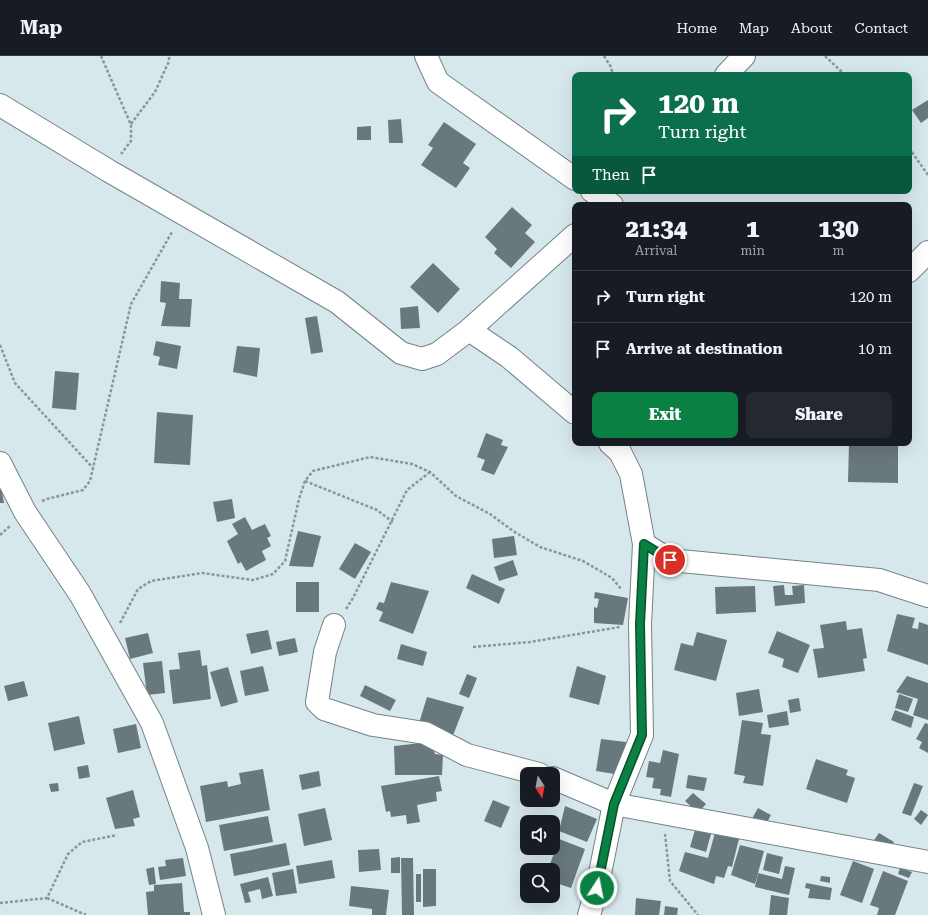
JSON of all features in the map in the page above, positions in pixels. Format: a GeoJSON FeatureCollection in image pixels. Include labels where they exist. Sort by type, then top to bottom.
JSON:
{"type":"FeatureCollection","features":[{"type":"Feature","properties":{"kind":"street"},"geometry":{"type":"LineString","coordinates":[[426,56],[438,82],[572,177]]}},
{"type":"Feature","properties":{"kind":"street"},"geometry":{"type":"LineString","coordinates":[[729,72],[744,56]]}},
{"type":"Feature","properties":{"kind":"street"},"geometry":{"type":"LineString","coordinates":[[0,105],[182,214],[337,302],[401,353],[422,359],[437,354],[469,330],[572,238]]}},
{"type":"Feature","properties":{"kind":"street"},"geometry":{"type":"LineString","coordinates":[[912,268],[928,252]]}},
{"type":"Feature","properties":{"kind":"street"},"geometry":{"type":"LineString","coordinates":[[469,330],[509,357],[572,410]]}},
{"type":"Feature","properties":{"kind":"street"},"geometry":{"type":"LineString","coordinates":[[589,915],[597,888],[614,804],[642,735],[641,618],[644,544],[631,474],[620,452],[613,446]]}},
{"type":"Feature","properties":{"kind":"street"},"geometry":{"type":"LineString","coordinates":[[0,463],[25,512],[80,594],[152,723],[197,848],[214,915]]}},
{"type":"Feature","properties":{"kind":"street"},"geometry":{"type":"LineString","coordinates":[[644,544],[670,560],[879,580],[928,596]]}},
{"type":"Feature","properties":{"kind":"street"},"geometry":{"type":"LineString","coordinates":[[334,625],[325,652],[317,702],[324,709],[374,725],[425,733],[467,754],[520,769]]}},
{"type":"Feature","properties":{"kind":"street"},"geometry":{"type":"LineString","coordinates":[[560,781],[614,804],[928,862]]}},
{"type":"Feature","properties":{"kind":"path"},"geometry":{"type":"LineString","coordinates":[[101,56],[131,125],[131,141],[109,171]]}},
{"type":"Feature","properties":{"kind":"path"},"geometry":{"type":"LineString","coordinates":[[131,125],[155,92],[169,61],[169,56]]}},
{"type":"Feature","properties":{"kind":"path"},"geometry":{"type":"LineString","coordinates":[[604,56],[612,72]]}},
{"type":"Feature","properties":{"kind":"path"},"geometry":{"type":"LineString","coordinates":[[825,56],[842,72]]}},
{"type":"Feature","properties":{"kind":"path"},"geometry":{"type":"LineString","coordinates":[[912,152],[928,175]]}},
{"type":"Feature","properties":{"kind":"path"},"geometry":{"type":"LineString","coordinates":[[25,512],[47,499],[83,490],[90,482],[131,304],[182,214]]}},
{"type":"Feature","properties":{"kind":"path"},"geometry":{"type":"LineString","coordinates":[[0,344],[15,383],[93,468]]}},
{"type":"Feature","properties":{"kind":"path"},"geometry":{"type":"LineString","coordinates":[[108,645],[138,590],[151,581],[202,573],[253,580],[273,574],[285,561],[299,499],[306,481],[314,471],[370,456],[412,464],[430,472],[456,496],[490,514],[513,531],[540,547],[583,561],[612,578],[641,618],[603,628],[530,642],[473,647]]}},
{"type":"Feature","properties":{"kind":"path"},"geometry":{"type":"LineString","coordinates":[[334,625],[353,598],[393,522],[407,490],[430,472]]}},
{"type":"Feature","properties":{"kind":"path"},"geometry":{"type":"LineString","coordinates":[[306,481],[377,510],[393,522]]}},
{"type":"Feature","properties":{"kind":"path"},"geometry":{"type":"LineString","coordinates":[[663,813],[670,881],[698,915]]}},
{"type":"Feature","properties":{"kind":"path"},"geometry":{"type":"LineString","coordinates":[[47,898],[68,854],[82,842],[117,834]]}},
{"type":"Feature","properties":{"kind":"path"},"geometry":{"type":"LineString","coordinates":[[0,903],[47,898],[86,915]]}},
{"type":"Feature","properties":{"kind":"building"},"geometry":{"type":"Polygon","coordinates":[[[928,100],[928,118],[921,123],[912,110],[928,100]]]}},
{"type":"Feature","properties":{"kind":"building"},"geometry":{"type":"Polygon","coordinates":[[[401,119],[403,143],[389,143],[388,120],[401,119]]]}},
{"type":"Feature","properties":{"kind":"building"},"geometry":{"type":"Polygon","coordinates":[[[444,122],[476,144],[463,163],[470,168],[456,188],[421,165],[433,148],[428,145],[444,122]]]}},
{"type":"Feature","properties":{"kind":"building"},"geometry":{"type":"Polygon","coordinates":[[[371,126],[371,140],[357,140],[357,127],[371,126]]]}},
{"type":"Feature","properties":{"kind":"building"},"geometry":{"type":"Polygon","coordinates":[[[512,207],[532,225],[525,233],[535,242],[511,268],[494,253],[497,249],[485,237],[512,207]]]}},
{"type":"Feature","properties":{"kind":"building"},"geometry":{"type":"Polygon","coordinates":[[[433,263],[460,289],[438,313],[410,287],[433,263]]]}},
{"type":"Feature","properties":{"kind":"building"},"geometry":{"type":"Polygon","coordinates":[[[161,281],[180,283],[179,299],[192,299],[190,327],[161,326],[166,303],[160,302],[161,281]]]}},
{"type":"Feature","properties":{"kind":"building"},"geometry":{"type":"Polygon","coordinates":[[[418,306],[420,328],[401,329],[400,308],[418,306]]]}},
{"type":"Feature","properties":{"kind":"building"},"geometry":{"type":"Polygon","coordinates":[[[317,316],[323,352],[311,354],[305,318],[317,316]]]}},
{"type":"Feature","properties":{"kind":"building"},"geometry":{"type":"Polygon","coordinates":[[[156,341],[181,346],[177,369],[158,365],[160,357],[153,355],[156,341]]]}},
{"type":"Feature","properties":{"kind":"building"},"geometry":{"type":"Polygon","coordinates":[[[237,346],[260,348],[257,377],[233,372],[237,346]]]}},
{"type":"Feature","properties":{"kind":"building"},"geometry":{"type":"Polygon","coordinates":[[[55,371],[79,373],[76,410],[52,408],[55,371]]]}},
{"type":"Feature","properties":{"kind":"building"},"geometry":{"type":"Polygon","coordinates":[[[157,412],[193,415],[190,465],[154,463],[157,412]]]}},
{"type":"Feature","properties":{"kind":"building"},"geometry":{"type":"Polygon","coordinates":[[[486,433],[503,440],[501,445],[508,447],[494,475],[481,470],[485,460],[477,457],[486,433]]]}},
{"type":"Feature","properties":{"kind":"building"},"geometry":{"type":"Polygon","coordinates":[[[849,446],[898,446],[898,483],[848,482],[849,446]]]}},
{"type":"Feature","properties":{"kind":"building"},"geometry":{"type":"Polygon","coordinates":[[[1,487],[4,503],[0,503],[1,487]]]}},
{"type":"Feature","properties":{"kind":"building"},"geometry":{"type":"Polygon","coordinates":[[[232,499],[235,518],[217,522],[213,502],[232,499]]]}},
{"type":"Feature","properties":{"kind":"building"},"geometry":{"type":"Polygon","coordinates":[[[245,517],[252,530],[265,524],[271,536],[267,538],[271,546],[262,551],[266,560],[246,571],[241,562],[238,564],[227,541],[238,534],[232,524],[245,517]]]}},
{"type":"Feature","properties":{"kind":"building"},"geometry":{"type":"Polygon","coordinates":[[[298,531],[321,536],[313,567],[289,566],[298,531]]]}},
{"type":"Feature","properties":{"kind":"building"},"geometry":{"type":"Polygon","coordinates":[[[514,536],[517,555],[494,558],[492,539],[514,536]]]}},
{"type":"Feature","properties":{"kind":"building"},"geometry":{"type":"Polygon","coordinates":[[[355,543],[371,552],[355,579],[339,569],[355,543]]]}},
{"type":"Feature","properties":{"kind":"building"},"geometry":{"type":"Polygon","coordinates":[[[513,560],[518,575],[499,581],[494,567],[513,560]]]}},
{"type":"Feature","properties":{"kind":"building"},"geometry":{"type":"Polygon","coordinates":[[[472,574],[505,589],[499,604],[466,588],[472,574]]]}},
{"type":"Feature","properties":{"kind":"building"},"geometry":{"type":"Polygon","coordinates":[[[296,582],[319,582],[319,612],[296,612],[296,582]]]}},
{"type":"Feature","properties":{"kind":"building"},"geometry":{"type":"Polygon","coordinates":[[[391,582],[429,591],[413,634],[379,621],[383,612],[376,609],[379,602],[384,603],[391,582]]]}},
{"type":"Feature","properties":{"kind":"building"},"geometry":{"type":"Polygon","coordinates":[[[784,585],[785,595],[793,595],[792,586],[804,585],[805,603],[775,606],[773,586],[784,585]]]}},
{"type":"Feature","properties":{"kind":"building"},"geometry":{"type":"Polygon","coordinates":[[[755,586],[756,612],[716,614],[715,587],[755,586]]]}},
{"type":"Feature","properties":{"kind":"building"},"geometry":{"type":"Polygon","coordinates":[[[595,592],[628,598],[623,625],[594,623],[594,607],[597,608],[599,599],[594,598],[595,592]]]}},
{"type":"Feature","properties":{"kind":"building"},"geometry":{"type":"Polygon","coordinates":[[[897,614],[915,618],[912,628],[918,629],[919,622],[928,625],[928,665],[887,651],[897,614]]]}},
{"type":"Feature","properties":{"kind":"building"},"geometry":{"type":"Polygon","coordinates":[[[846,621],[847,630],[862,628],[867,658],[863,659],[865,671],[818,678],[813,649],[824,648],[820,625],[846,621]]]}},
{"type":"Feature","properties":{"kind":"building"},"geometry":{"type":"Polygon","coordinates":[[[268,630],[272,649],[251,654],[246,634],[268,630]]]}},
{"type":"Feature","properties":{"kind":"building"},"geometry":{"type":"Polygon","coordinates":[[[777,631],[810,645],[798,673],[782,667],[784,659],[768,653],[777,631]]]}},
{"type":"Feature","properties":{"kind":"building"},"geometry":{"type":"Polygon","coordinates":[[[697,632],[727,640],[716,681],[674,670],[681,643],[693,646],[697,632]]]}},
{"type":"Feature","properties":{"kind":"building"},"geometry":{"type":"Polygon","coordinates":[[[148,633],[153,653],[130,659],[125,638],[148,633]]]}},
{"type":"Feature","properties":{"kind":"building"},"geometry":{"type":"Polygon","coordinates":[[[295,638],[298,652],[279,656],[276,642],[295,638]]]}},
{"type":"Feature","properties":{"kind":"building"},"geometry":{"type":"Polygon","coordinates":[[[401,644],[427,652],[423,666],[397,659],[401,644]]]}},
{"type":"Feature","properties":{"kind":"building"},"geometry":{"type":"Polygon","coordinates":[[[200,650],[202,666],[207,665],[211,699],[173,704],[169,670],[180,669],[178,653],[200,650]]]}},
{"type":"Feature","properties":{"kind":"building"},"geometry":{"type":"Polygon","coordinates":[[[162,661],[165,693],[147,695],[143,663],[162,661]]]}},
{"type":"Feature","properties":{"kind":"building"},"geometry":{"type":"Polygon","coordinates":[[[263,666],[269,691],[245,696],[240,671],[263,666]]]}},
{"type":"Feature","properties":{"kind":"building"},"geometry":{"type":"Polygon","coordinates":[[[577,666],[606,676],[599,705],[569,697],[577,666]]]}},
{"type":"Feature","properties":{"kind":"building"},"geometry":{"type":"Polygon","coordinates":[[[228,667],[238,702],[221,707],[210,672],[228,667]]]}},
{"type":"Feature","properties":{"kind":"building"},"geometry":{"type":"Polygon","coordinates":[[[467,674],[477,678],[469,698],[459,694],[467,674]]]}},
{"type":"Feature","properties":{"kind":"building"},"geometry":{"type":"Polygon","coordinates":[[[907,676],[928,683],[928,720],[913,715],[918,699],[896,692],[907,676]]]}},
{"type":"Feature","properties":{"kind":"building"},"geometry":{"type":"Polygon","coordinates":[[[24,681],[28,696],[8,701],[4,686],[24,681]]]}},
{"type":"Feature","properties":{"kind":"building"},"geometry":{"type":"Polygon","coordinates":[[[365,685],[396,700],[390,711],[360,696],[365,685]]]}},
{"type":"Feature","properties":{"kind":"building"},"geometry":{"type":"Polygon","coordinates":[[[759,689],[763,712],[739,716],[736,693],[759,689]]]}},
{"type":"Feature","properties":{"kind":"building"},"geometry":{"type":"Polygon","coordinates":[[[899,694],[913,699],[908,712],[895,708],[899,694]]]}},
{"type":"Feature","properties":{"kind":"building"},"geometry":{"type":"Polygon","coordinates":[[[427,697],[464,707],[452,738],[419,723],[427,697]]]}},
{"type":"Feature","properties":{"kind":"building"},"geometry":{"type":"Polygon","coordinates":[[[799,698],[801,711],[790,713],[788,700],[799,698]]]}},
{"type":"Feature","properties":{"kind":"building"},"geometry":{"type":"Polygon","coordinates":[[[895,710],[914,717],[911,728],[891,720],[895,710]]]}},
{"type":"Feature","properties":{"kind":"building"},"geometry":{"type":"Polygon","coordinates":[[[787,711],[789,725],[769,728],[767,715],[787,711]]]}},
{"type":"Feature","properties":{"kind":"building"},"geometry":{"type":"Polygon","coordinates":[[[79,716],[85,744],[54,751],[48,723],[79,716]]]}},
{"type":"Feature","properties":{"kind":"building"},"geometry":{"type":"Polygon","coordinates":[[[742,720],[763,723],[761,734],[771,735],[763,786],[743,783],[745,776],[734,774],[742,720]]]}},
{"type":"Feature","properties":{"kind":"building"},"geometry":{"type":"Polygon","coordinates":[[[925,723],[928,724],[928,753],[919,748],[922,742],[916,739],[925,723]]]}},
{"type":"Feature","properties":{"kind":"building"},"geometry":{"type":"Polygon","coordinates":[[[136,724],[141,748],[118,753],[113,729],[136,724]]]}},
{"type":"Feature","properties":{"kind":"building"},"geometry":{"type":"Polygon","coordinates":[[[601,739],[626,742],[621,775],[596,771],[601,739]]]}},
{"type":"Feature","properties":{"kind":"building"},"geometry":{"type":"Polygon","coordinates":[[[431,742],[435,754],[443,755],[442,775],[395,775],[394,746],[431,742]]]}},
{"type":"Feature","properties":{"kind":"building"},"geometry":{"type":"Polygon","coordinates":[[[663,750],[679,754],[671,797],[660,795],[661,789],[652,788],[654,778],[646,777],[649,761],[660,763],[663,750]]]}},
{"type":"Feature","properties":{"kind":"building"},"geometry":{"type":"Polygon","coordinates":[[[816,759],[848,770],[846,775],[855,778],[847,803],[806,789],[816,759]]]}},
{"type":"Feature","properties":{"kind":"building"},"geometry":{"type":"Polygon","coordinates":[[[88,765],[90,777],[79,779],[77,767],[88,765]]]}},
{"type":"Feature","properties":{"kind":"building"},"geometry":{"type":"Polygon","coordinates":[[[263,769],[270,810],[206,822],[200,786],[227,781],[228,787],[241,784],[239,773],[263,769]]]}},
{"type":"Feature","properties":{"kind":"building"},"geometry":{"type":"Polygon","coordinates":[[[319,771],[321,786],[302,790],[299,775],[319,771]]]}},
{"type":"Feature","properties":{"kind":"building"},"geometry":{"type":"Polygon","coordinates":[[[688,775],[707,778],[704,791],[686,788],[688,775]]]}},
{"type":"Feature","properties":{"kind":"building"},"geometry":{"type":"Polygon","coordinates":[[[439,776],[442,791],[436,792],[437,801],[417,805],[420,822],[407,824],[406,815],[391,817],[390,811],[386,812],[381,786],[439,776]]]}},
{"type":"Feature","properties":{"kind":"building"},"geometry":{"type":"Polygon","coordinates":[[[58,783],[59,791],[51,792],[49,784],[58,783]]]}},
{"type":"Feature","properties":{"kind":"building"},"geometry":{"type":"Polygon","coordinates":[[[914,783],[923,786],[911,816],[902,813],[914,783]]]}},
{"type":"Feature","properties":{"kind":"building"},"geometry":{"type":"Polygon","coordinates":[[[133,790],[140,817],[133,819],[135,826],[115,829],[106,798],[133,790]]]}},
{"type":"Feature","properties":{"kind":"building"},"geometry":{"type":"Polygon","coordinates":[[[693,793],[706,804],[698,813],[685,801],[693,793]]]}},
{"type":"Feature","properties":{"kind":"building"},"geometry":{"type":"Polygon","coordinates":[[[493,800],[510,807],[501,828],[484,821],[493,800]]]}},
{"type":"Feature","properties":{"kind":"building"},"geometry":{"type":"Polygon","coordinates":[[[565,806],[597,819],[587,842],[560,831],[565,806]]]}},
{"type":"Feature","properties":{"kind":"building"},"geometry":{"type":"Polygon","coordinates":[[[325,808],[332,840],[304,846],[298,814],[325,808]]]}},
{"type":"Feature","properties":{"kind":"building"},"geometry":{"type":"Polygon","coordinates":[[[758,808],[771,815],[763,830],[750,822],[758,808]]]}},
{"type":"Feature","properties":{"kind":"building"},"geometry":{"type":"Polygon","coordinates":[[[921,810],[928,815],[921,825],[914,819],[921,810]]]}},
{"type":"Feature","properties":{"kind":"building"},"geometry":{"type":"Polygon","coordinates":[[[268,816],[273,842],[224,851],[219,825],[268,816]]]}},
{"type":"Feature","properties":{"kind":"building"},"geometry":{"type":"Polygon","coordinates":[[[716,829],[740,835],[732,867],[728,866],[724,878],[716,876],[714,884],[679,871],[685,852],[708,858],[716,829]]]}},
{"type":"Feature","properties":{"kind":"building"},"geometry":{"type":"Polygon","coordinates":[[[695,830],[711,834],[706,852],[690,847],[695,830]]]}},
{"type":"Feature","properties":{"kind":"building"},"geometry":{"type":"Polygon","coordinates":[[[879,833],[894,842],[886,853],[872,843],[879,833]]]}},
{"type":"Feature","properties":{"kind":"building"},"geometry":{"type":"Polygon","coordinates":[[[560,839],[585,849],[571,888],[560,884],[560,863],[550,863],[553,855],[560,855],[560,839]]]}},
{"type":"Feature","properties":{"kind":"building"},"geometry":{"type":"Polygon","coordinates":[[[286,843],[290,865],[234,876],[230,854],[286,843]]]}},
{"type":"Feature","properties":{"kind":"building"},"geometry":{"type":"Polygon","coordinates":[[[740,845],[764,851],[755,884],[731,875],[740,845]]]}},
{"type":"Feature","properties":{"kind":"building"},"geometry":{"type":"Polygon","coordinates":[[[379,849],[381,870],[359,872],[358,850],[379,849]]]}},
{"type":"Feature","properties":{"kind":"building"},"geometry":{"type":"Polygon","coordinates":[[[767,853],[783,857],[779,874],[763,870],[767,853]]]}},
{"type":"Feature","properties":{"kind":"building"},"geometry":{"type":"Polygon","coordinates":[[[400,857],[400,873],[391,873],[391,858],[400,857]]]}},
{"type":"Feature","properties":{"kind":"building"},"geometry":{"type":"Polygon","coordinates":[[[183,858],[186,876],[160,880],[158,867],[166,866],[165,860],[183,858]]]}},
{"type":"Feature","properties":{"kind":"building"},"geometry":{"type":"Polygon","coordinates":[[[401,858],[413,858],[414,915],[402,915],[401,858]]]}},
{"type":"Feature","properties":{"kind":"building"},"geometry":{"type":"Polygon","coordinates":[[[332,860],[335,878],[299,884],[296,866],[332,860]]]}},
{"type":"Feature","properties":{"kind":"building"},"geometry":{"type":"Polygon","coordinates":[[[853,861],[874,869],[862,903],[840,895],[853,861]]]}},
{"type":"Feature","properties":{"kind":"building"},"geometry":{"type":"Polygon","coordinates":[[[785,866],[795,868],[789,895],[755,887],[758,873],[782,879],[785,866]]]}},
{"type":"Feature","properties":{"kind":"building"},"geometry":{"type":"Polygon","coordinates":[[[154,867],[156,884],[149,885],[146,869],[154,867]]]}},
{"type":"Feature","properties":{"kind":"building"},"geometry":{"type":"Polygon","coordinates":[[[900,868],[912,872],[909,878],[898,874],[900,868]]]}},
{"type":"Feature","properties":{"kind":"building"},"geometry":{"type":"Polygon","coordinates":[[[293,869],[297,893],[276,896],[272,873],[293,869]]]}},
{"type":"Feature","properties":{"kind":"building"},"geometry":{"type":"Polygon","coordinates":[[[423,869],[436,869],[436,906],[423,907],[423,869]]]}},
{"type":"Feature","properties":{"kind":"building"},"geometry":{"type":"Polygon","coordinates":[[[883,871],[908,881],[895,915],[877,915],[879,908],[870,905],[883,871]]]}},
{"type":"Feature","properties":{"kind":"building"},"geometry":{"type":"Polygon","coordinates":[[[416,874],[421,874],[421,902],[416,902],[416,874]]]}},
{"type":"Feature","properties":{"kind":"building"},"geometry":{"type":"Polygon","coordinates":[[[821,876],[830,877],[830,883],[820,881],[821,876]]]}},
{"type":"Feature","properties":{"kind":"building"},"geometry":{"type":"Polygon","coordinates":[[[268,877],[273,896],[262,899],[260,889],[248,892],[251,902],[245,903],[240,884],[268,877]]]}},
{"type":"Feature","properties":{"kind":"building"},"geometry":{"type":"Polygon","coordinates":[[[182,883],[184,912],[190,912],[190,915],[148,915],[146,892],[154,891],[154,885],[182,883]]]}},
{"type":"Feature","properties":{"kind":"building"},"geometry":{"type":"Polygon","coordinates":[[[806,883],[832,888],[830,900],[808,898],[810,889],[805,888],[806,883]]]}},
{"type":"Feature","properties":{"kind":"building"},"geometry":{"type":"Polygon","coordinates":[[[351,886],[389,890],[386,915],[372,915],[372,909],[349,906],[351,886]]]}},
{"type":"Feature","properties":{"kind":"building"},"geometry":{"type":"Polygon","coordinates":[[[771,895],[789,898],[787,915],[769,915],[771,895]]]}},
{"type":"Feature","properties":{"kind":"building"},"geometry":{"type":"Polygon","coordinates":[[[636,898],[661,901],[659,915],[635,915],[636,898]]]}},
{"type":"Feature","properties":{"kind":"building"},"geometry":{"type":"Polygon","coordinates":[[[665,906],[678,908],[677,915],[664,915],[665,906]]]}},
{"type":"Feature","properties":{"kind":"route"},"geometry":{"type":"LineString","coordinates":[[597,888],[614,804],[642,735],[640,624],[644,544],[670,560]]}}]}
